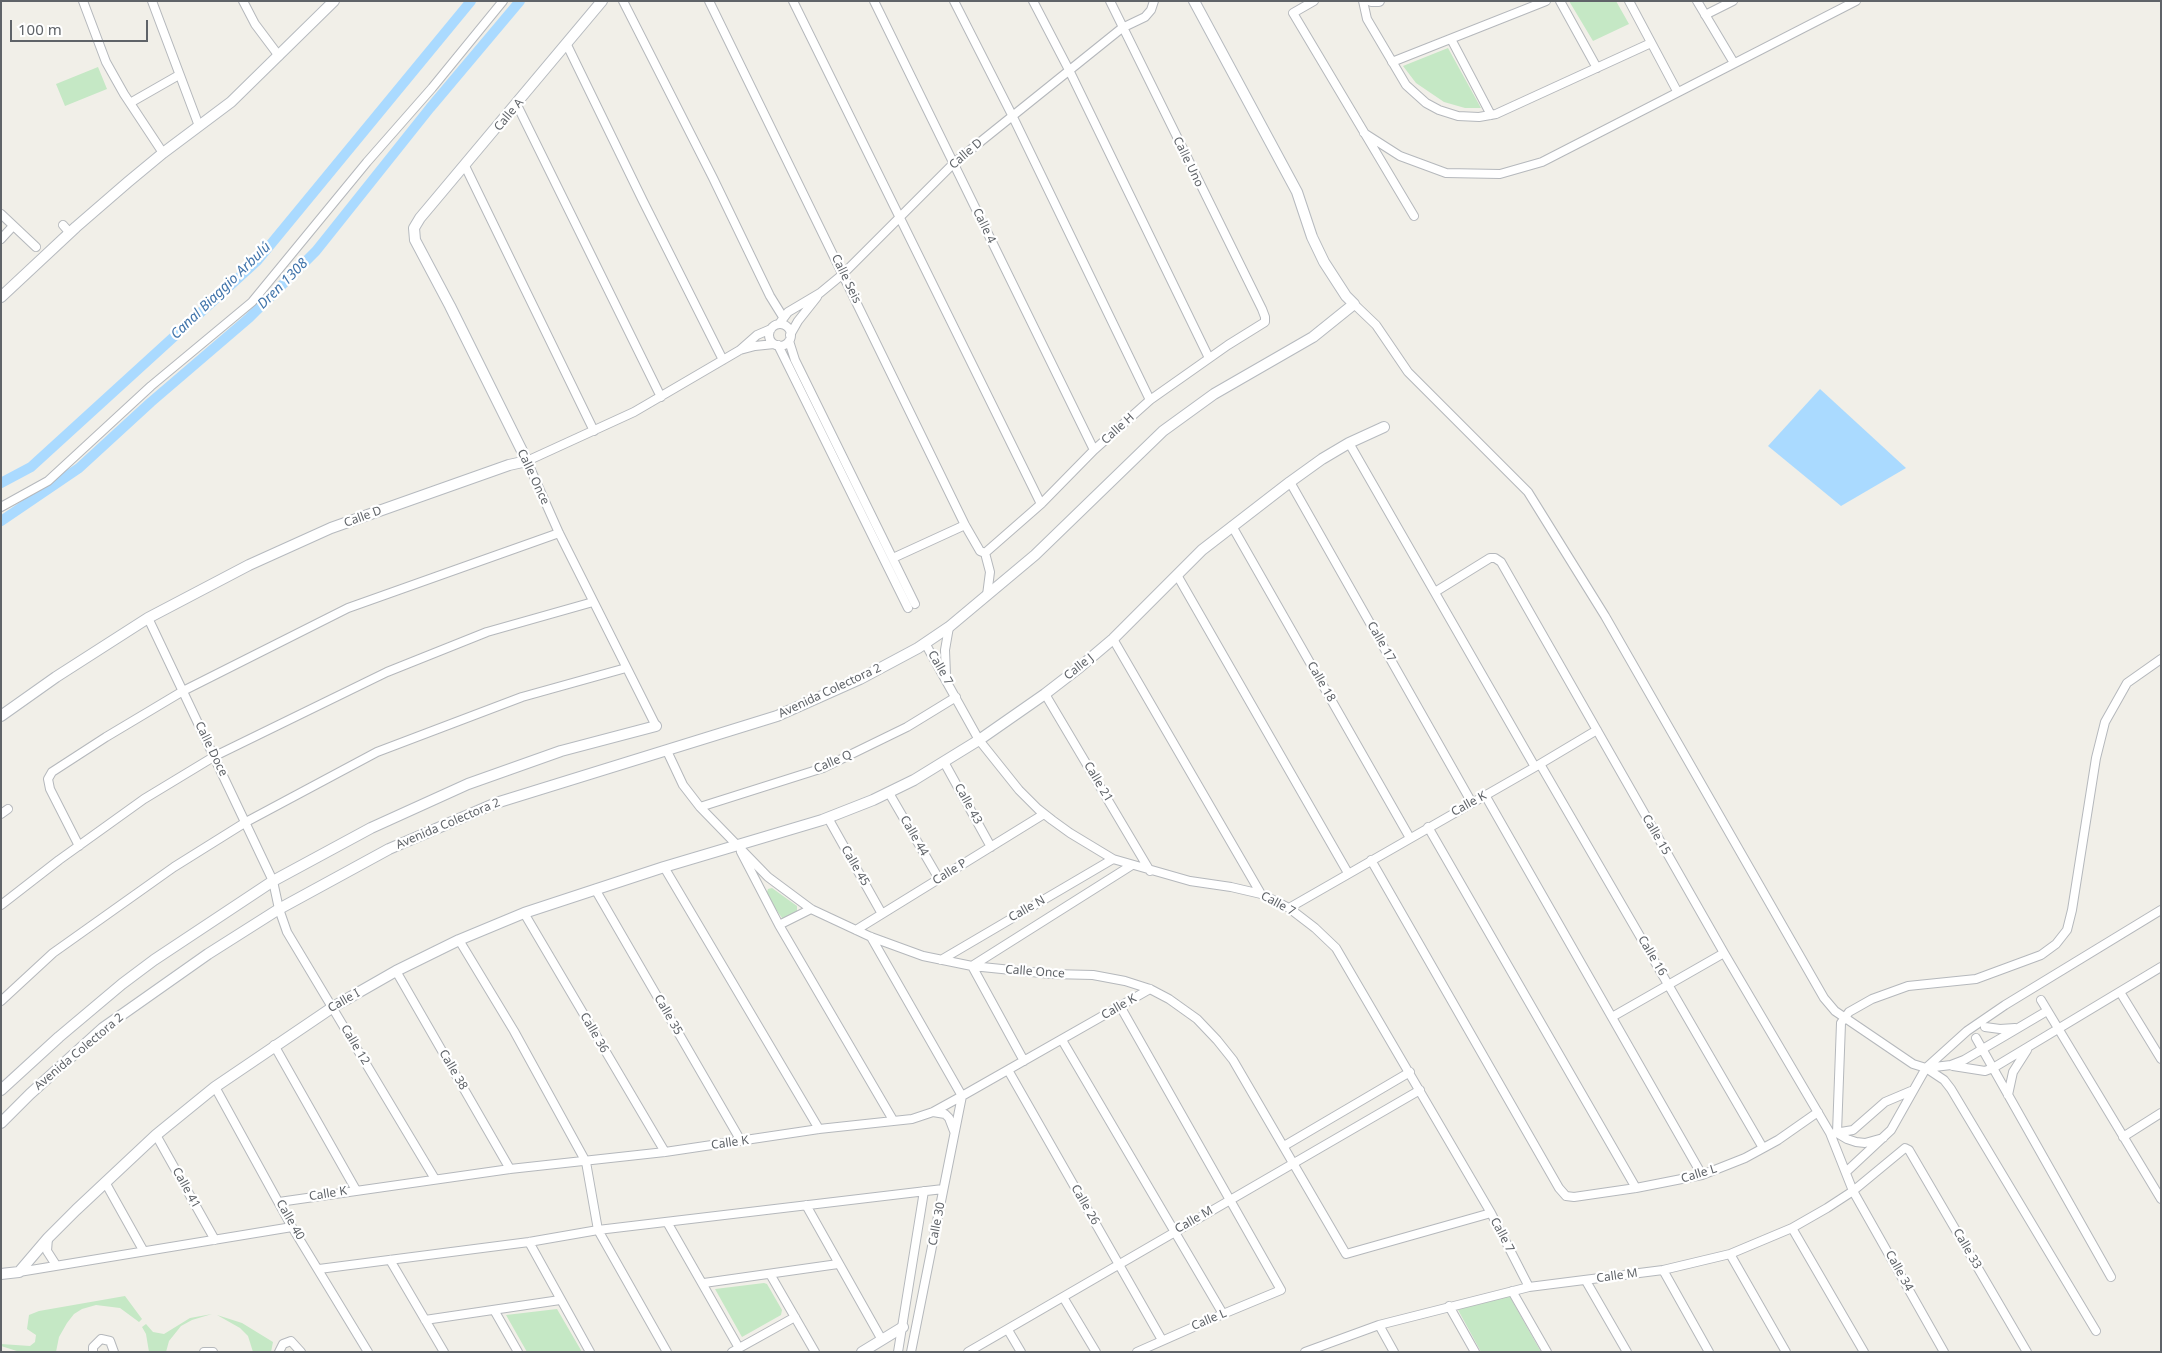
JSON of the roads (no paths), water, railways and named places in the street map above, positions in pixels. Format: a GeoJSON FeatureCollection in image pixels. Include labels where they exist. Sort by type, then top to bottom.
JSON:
{"type":"FeatureCollection","features":[{"type":"Feature","properties":{"kind":"street"},"geometry":{"type":"LineString","coordinates":[[152,1],[199,126]]}},
{"type":"Feature","properties":{"kind":"street"},"geometry":{"type":"LineString","coordinates":[[243,1],[255,24],[279,56]]}},
{"type":"Feature","properties":{"kind":"street"},"geometry":{"type":"LineString","coordinates":[[1,298],[67,229],[231,102],[334,1]]}},
{"type":"Feature","properties":{"kind":"street"},"geometry":{"type":"LineString","coordinates":[[1,507],[48,481],[151,386],[252,302],[503,1]]}},
{"type":"Feature","properties":{"kind":"street","name":"Calle A"},"geometry":{"type":"LineString","coordinates":[[414,228],[568,45],[602,1]]}},
{"type":"Feature","properties":{"kind":"street"},"geometry":{"type":"LineString","coordinates":[[623,1],[713,178],[781,321],[788,328],[796,360],[893,558],[912,606],[776,345],[769,338],[771,328],[781,321]]}},
{"type":"Feature","properties":{"kind":"street","name":"Calle Seis"},"geometry":{"type":"LineString","coordinates":[[709,1],[965,525],[980,551],[985,553]]}},
{"type":"Feature","properties":{"kind":"street"},"geometry":{"type":"LineString","coordinates":[[793,1],[1041,504]]}},
{"type":"Feature","properties":{"kind":"street","name":"Calle 4"},"geometry":{"type":"LineString","coordinates":[[874,1],[1094,450]]}},
{"type":"Feature","properties":{"kind":"street"},"geometry":{"type":"LineString","coordinates":[[954,1],[1012,115],[1150,400]]}},
{"type":"Feature","properties":{"kind":"street"},"geometry":{"type":"LineString","coordinates":[[1033,1],[1069,70],[1209,358]]}},
{"type":"Feature","properties":{"kind":"street","name":"Calle Uno"},"geometry":{"type":"LineString","coordinates":[[1110,1],[1262,309],[1265,322]]}},
{"type":"Feature","properties":{"kind":"street","name":"Calle D"},"geometry":{"type":"LineString","coordinates":[[781,321],[843,274],[954,163],[1122,28],[1145,17],[1151,10],[1154,1]]}},
{"type":"Feature","properties":{"kind":"street"},"geometry":{"type":"LineString","coordinates":[[1194,1],[1297,192],[1312,237],[1324,262],[1346,296],[1376,325],[1408,372],[1528,492],[1605,616],[1824,998],[1844,1019],[1913,1064],[1926,1068],[1944,1080],[2096,1331]]}},
{"type":"Feature","properties":{"kind":"street"},"geometry":{"type":"LineString","coordinates":[[1314,1],[1293,13],[1414,216]]}},
{"type":"Feature","properties":{"kind":"street"},"geometry":{"type":"LineString","coordinates":[[1363,1],[1367,19],[1406,85],[1417,96],[1439,110],[1467,116],[1491,115],[1651,43]]}},
{"type":"Feature","properties":{"kind":"street"},"geometry":{"type":"LineString","coordinates":[[1370,1],[1379,1]]}},
{"type":"Feature","properties":{"kind":"street"},"geometry":{"type":"LineString","coordinates":[[1392,62],[1546,1]]}},
{"type":"Feature","properties":{"kind":"street"},"geometry":{"type":"LineString","coordinates":[[1560,1],[1597,68]]}},
{"type":"Feature","properties":{"kind":"street"},"geometry":{"type":"LineString","coordinates":[[1629,1],[1677,91]]}},
{"type":"Feature","properties":{"kind":"street"},"geometry":{"type":"LineString","coordinates":[[1697,1],[1734,63]]}},
{"type":"Feature","properties":{"kind":"street"},"geometry":{"type":"LineString","coordinates":[[1705,15],[1732,1]]}},
{"type":"Feature","properties":{"kind":"street"},"geometry":{"type":"LineString","coordinates":[[1364,133],[1400,156],[1446,173],[1500,174],[1542,162],[1677,91],[1856,1]]}},
{"type":"Feature","properties":{"kind":"street"},"geometry":{"type":"LineString","coordinates":[[86,2],[106,62],[163,153]]}},
{"type":"Feature","properties":{"kind":"street"},"geometry":{"type":"LineString","coordinates":[[1451,39],[1491,115]]}},
{"type":"Feature","properties":{"kind":"street"},"geometry":{"type":"LineString","coordinates":[[568,45],[643,201],[723,360]]}},
{"type":"Feature","properties":{"kind":"street"},"geometry":{"type":"LineString","coordinates":[[130,103],[179,75]]}},
{"type":"Feature","properties":{"kind":"street"},"geometry":{"type":"LineString","coordinates":[[517,105],[661,397]]}},
{"type":"Feature","properties":{"kind":"street"},"geometry":{"type":"LineString","coordinates":[[465,166],[594,431]]}},
{"type":"Feature","properties":{"kind":"street"},"geometry":{"type":"LineString","coordinates":[[1,214],[36,247]]}},
{"type":"Feature","properties":{"kind":"street"},"geometry":{"type":"LineString","coordinates":[[1,239],[13,226]]}},
{"type":"Feature","properties":{"kind":"street","name":"Calle Once"},"geometry":{"type":"LineString","coordinates":[[414,228],[415,240],[527,461],[559,533],[656,726]]}},
{"type":"Feature","properties":{"kind":"street","name":"Calle D"},"geometry":{"type":"LineString","coordinates":[[790,338],[798,321],[820,293]]}},
{"type":"Feature","properties":{"kind":"street","name":"Avenida Colectora 2"},"geometry":{"type":"LineString","coordinates":[[1,1122],[103,1028],[208,954],[279,909],[389,849],[496,803],[777,716],[860,679],[925,643],[949,628],[1035,555],[1163,431],[1214,394],[1313,337],[1354,304]]}},
{"type":"Feature","properties":{"kind":"street","name":"Calle H"},"geometry":{"type":"LineString","coordinates":[[985,553],[1041,504],[1094,450],[1150,400],[1209,358],[1265,322]]}},
{"type":"Feature","properties":{"kind":"street","name":"Calle D"},"geometry":{"type":"LineString","coordinates":[[1,716],[56,677],[148,618],[249,564],[331,528],[509,465],[527,461],[594,431],[661,397],[740,350],[757,335],[771,328]]}},
{"type":"Feature","properties":{"kind":"street"},"geometry":{"type":"LineString","coordinates":[[776,345],[784,345],[790,338]]}},
{"type":"Feature","properties":{"kind":"street","name":"Calle D"},"geometry":{"type":"LineString","coordinates":[[740,350],[755,346],[776,345]]}},
{"type":"Feature","properties":{"kind":"street","name":"Calle J"},"geometry":{"type":"LineString","coordinates":[[737,846],[828,818],[888,793],[914,780],[980,740],[1045,694],[1113,639],[1202,550],[1232,526],[1322,459],[1349,443],[1384,427]]}},
{"type":"Feature","properties":{"kind":"street","name":"Calle 16"},"geometry":{"type":"LineString","coordinates":[[1349,443],[1537,766],[1669,984],[1763,1148]]}},
{"type":"Feature","properties":{"kind":"street","name":"Calle 17"},"geometry":{"type":"LineString","coordinates":[[1290,482],[1472,803]]}},
{"type":"Feature","properties":{"kind":"street"},"geometry":{"type":"LineString","coordinates":[[893,558],[965,525]]}},
{"type":"Feature","properties":{"kind":"street","name":"Calle 18"},"geometry":{"type":"LineString","coordinates":[[1232,526],[1410,838]]}},
{"type":"Feature","properties":{"kind":"street"},"geometry":{"type":"LineString","coordinates":[[79,846],[50,789],[48,779],[52,772],[183,691],[348,608],[559,533]]}},
{"type":"Feature","properties":{"kind":"street"},"geometry":{"type":"LineString","coordinates":[[985,553],[990,581],[987,597]]}},
{"type":"Feature","properties":{"kind":"street","name":"Calle 15"},"geometry":{"type":"LineString","coordinates":[[1435,592],[1490,558],[1496,558],[1501,562],[1724,953],[1818,1112],[1834,1133]]}},
{"type":"Feature","properties":{"kind":"street"},"geometry":{"type":"LineString","coordinates":[[1177,575],[1348,872]]}},
{"type":"Feature","properties":{"kind":"street"},"geometry":{"type":"LineString","coordinates":[[1,905],[144,799],[215,756],[387,672],[487,632],[593,602]]}},
{"type":"Feature","properties":{"kind":"street","name":"Calle Doce"},"geometry":{"type":"LineString","coordinates":[[148,618],[273,881],[279,909]]}},
{"type":"Feature","properties":{"kind":"street"},"geometry":{"type":"LineString","coordinates":[[946,677],[946,650],[949,628]]}},
{"type":"Feature","properties":{"kind":"street"},"geometry":{"type":"LineString","coordinates":[[1113,639],[1261,894]]}},
{"type":"Feature","properties":{"kind":"street","name":"Calle 7"},"geometry":{"type":"LineString","coordinates":[[925,643],[980,740],[1008,778],[1044,814],[1070,833],[1113,859],[1190,881],[1261,894],[1289,908],[1315,928],[1336,948],[1491,1212],[1529,1287]]}},
{"type":"Feature","properties":{"kind":"street"},"geometry":{"type":"LineString","coordinates":[[1834,1133],[1841,1023],[1849,1012],[1872,999],[1908,986],[1976,979],[2042,955],[2056,944],[2067,930],[2072,910],[2096,758],[2105,722],[2126,683],[2161,660]]}},
{"type":"Feature","properties":{"kind":"street"},"geometry":{"type":"LineString","coordinates":[[1,1001],[53,953],[174,867],[246,822],[378,752],[522,697],[626,668]]}},
{"type":"Feature","properties":{"kind":"street","name":"Calle 21"},"geometry":{"type":"LineString","coordinates":[[1045,694],[1150,871]]}},
{"type":"Feature","properties":{"kind":"street","name":"Calle Q"},"geometry":{"type":"LineString","coordinates":[[700,807],[823,768],[907,727],[956,697]]}},
{"type":"Feature","properties":{"kind":"street","name":"Avenida Colectora 2"},"geometry":{"type":"LineString","coordinates":[[1,1090],[59,1037],[122,984],[154,960],[273,881],[371,828],[468,784],[561,751],[656,726]]}},
{"type":"Feature","properties":{"kind":"street","name":"Calle K"},"geometry":{"type":"LineString","coordinates":[[1289,908],[1348,872],[1537,766],[1597,730]]}},
{"type":"Feature","properties":{"kind":"street","name":"Calle Once"},"geometry":{"type":"LineString","coordinates":[[667,751],[683,785],[700,807],[768,877],[812,909],[871,937],[923,956],[972,966],[1042,974],[1093,976],[1124,981],[1150,989],[1169,999],[1197,1019],[1233,1060],[1346,1254],[1491,1212]]}},
{"type":"Feature","properties":{"kind":"street","name":"Calle 43"},"geometry":{"type":"LineString","coordinates":[[944,762],[991,847]]}},
{"type":"Feature","properties":{"kind":"street","name":"Calle 44"},"geometry":{"type":"LineString","coordinates":[[888,793],[939,879]]}},
{"type":"Feature","properties":{"kind":"street"},"geometry":{"type":"LineString","coordinates":[[1485,795],[1702,1175]]}},
{"type":"Feature","properties":{"kind":"street"},"geometry":{"type":"LineString","coordinates":[[1,814],[8,809]]}},
{"type":"Feature","properties":{"kind":"street","name":"Calle P"},"geometry":{"type":"LineString","coordinates":[[856,930],[1044,814]]}},
{"type":"Feature","properties":{"kind":"street","name":"Calle 45"},"geometry":{"type":"LineString","coordinates":[[828,818],[882,914]]}},
{"type":"Feature","properties":{"kind":"street"},"geometry":{"type":"LineString","coordinates":[[1428,827],[1636,1188]]}},
{"type":"Feature","properties":{"kind":"street"},"geometry":{"type":"LineString","coordinates":[[737,846],[779,925],[893,1120]]}},
{"type":"Feature","properties":{"kind":"street","name":"Calle I"},"geometry":{"type":"LineString","coordinates":[[19,1272],[48,1238],[156,1135],[215,1087],[274,1045],[333,1007],[396,971],[459,940],[524,913],[664,867],[737,846]]}},
{"type":"Feature","properties":{"kind":"street","name":"Calle N"},"geometry":{"type":"LineString","coordinates":[[941,960],[1113,859]]}},
{"type":"Feature","properties":{"kind":"street","name":"Calle L"},"geometry":{"type":"LineString","coordinates":[[1371,860],[1554,1180],[1566,1196],[1574,1197],[1636,1188],[1702,1175],[1745,1158],[1818,1112]]}},
{"type":"Feature","properties":{"kind":"street","name":"Calle N"},"geometry":{"type":"LineString","coordinates":[[972,966],[1132,865]]}},
{"type":"Feature","properties":{"kind":"street"},"geometry":{"type":"LineString","coordinates":[[664,867],[819,1129]]}},
{"type":"Feature","properties":{"kind":"street","name":"Calle 35"},"geometry":{"type":"LineString","coordinates":[[595,889],[742,1141]]}},
{"type":"Feature","properties":{"kind":"street","name":"Calle 12"},"geometry":{"type":"LineString","coordinates":[[279,909],[287,932],[435,1179]]}},
{"type":"Feature","properties":{"kind":"street"},"geometry":{"type":"LineString","coordinates":[[779,925],[812,909]]}},
{"type":"Feature","properties":{"kind":"street"},"geometry":{"type":"LineString","coordinates":[[1846,1172],[1891,1130],[1926,1068],[1967,1031],[2161,910]]}},
{"type":"Feature","properties":{"kind":"street","name":"Calle 36"},"geometry":{"type":"LineString","coordinates":[[524,913],[665,1152]]}},
{"type":"Feature","properties":{"kind":"street"},"geometry":{"type":"LineString","coordinates":[[871,937],[962,1096]]}},
{"type":"Feature","properties":{"kind":"street"},"geometry":{"type":"LineString","coordinates":[[459,940],[514,1030],[586,1162],[598,1230],[667,1352]]}},
{"type":"Feature","properties":{"kind":"street"},"geometry":{"type":"LineString","coordinates":[[1612,1017],[1724,953]]}},
{"type":"Feature","properties":{"kind":"street"},"geometry":{"type":"LineString","coordinates":[[972,966],[1024,1061]]}},
{"type":"Feature","properties":{"kind":"street"},"geometry":{"type":"LineString","coordinates":[[1926,1068],[1951,1065],[1985,1071],[1993,1068],[2161,967]]}},
{"type":"Feature","properties":{"kind":"street","name":"Calle 38"},"geometry":{"type":"LineString","coordinates":[[396,971],[510,1169]]}},
{"type":"Feature","properties":{"kind":"street","name":"Calle K"},"geometry":{"type":"LineString","coordinates":[[279,1202],[510,1169],[586,1162],[819,1129],[912,1119],[933,1112],[1150,989]]}},
{"type":"Feature","properties":{"kind":"street"},"geometry":{"type":"LineString","coordinates":[[2120,992],[2161,1058]]}},
{"type":"Feature","properties":{"kind":"street"},"geometry":{"type":"LineString","coordinates":[[2040,1000],[2161,1199]]}},
{"type":"Feature","properties":{"kind":"street"},"geometry":{"type":"LineString","coordinates":[[1120,1006],[1228,1200]]}},
{"type":"Feature","properties":{"kind":"street"},"geometry":{"type":"LineString","coordinates":[[1951,1065],[1983,1050],[2047,1010]]}},
{"type":"Feature","properties":{"kind":"street"},"geometry":{"type":"LineString","coordinates":[[1985,1027],[2000,1030],[2022,1026]]}},
{"type":"Feature","properties":{"kind":"street"},"geometry":{"type":"LineString","coordinates":[[1976,1038],[2111,1277]]}},
{"type":"Feature","properties":{"kind":"street"},"geometry":{"type":"LineString","coordinates":[[1062,1040],[1173,1232],[1223,1314]]}},
{"type":"Feature","properties":{"kind":"street"},"geometry":{"type":"LineString","coordinates":[[2008,1095],[2013,1072],[2022,1056],[2033,1044]]}},
{"type":"Feature","properties":{"kind":"street"},"geometry":{"type":"LineString","coordinates":[[274,1045],[356,1190]]}},
{"type":"Feature","properties":{"kind":"street","name":"Calle 26"},"geometry":{"type":"LineString","coordinates":[[1008,1070],[1162,1340]]}},
{"type":"Feature","properties":{"kind":"street"},"geometry":{"type":"LineString","coordinates":[[1284,1146],[1410,1072]]}},
{"type":"Feature","properties":{"kind":"street","name":"Calle 40"},"geometry":{"type":"LineString","coordinates":[[215,1087],[292,1227],[319,1268],[368,1352]]}},
{"type":"Feature","properties":{"kind":"street","name":"Calle M"},"geometry":{"type":"LineString","coordinates":[[968,1352],[1118,1263],[1420,1090]]}},
{"type":"Feature","properties":{"kind":"street"},"geometry":{"type":"LineString","coordinates":[[1834,1133],[1853,1130],[1885,1102],[1912,1091]]}},
{"type":"Feature","properties":{"kind":"street","name":"Calle 30"},"geometry":{"type":"LineString","coordinates":[[911,1352],[962,1096]]}},
{"type":"Feature","properties":{"kind":"street"},"geometry":{"type":"LineString","coordinates":[[933,1112],[940,1112],[949,1118],[954,1126],[954,1135]]}},
{"type":"Feature","properties":{"kind":"street"},"geometry":{"type":"LineString","coordinates":[[2123,1136],[2161,1114]]}},
{"type":"Feature","properties":{"kind":"street"},"geometry":{"type":"LineString","coordinates":[[1834,1133],[1856,1142],[1866,1143],[1883,1138]]}},
{"type":"Feature","properties":{"kind":"street","name":"Calle 34"},"geometry":{"type":"LineString","coordinates":[[1834,1133],[1853,1191],[1944,1352]]}},
{"type":"Feature","properties":{"kind":"street","name":"Calle 41"},"geometry":{"type":"LineString","coordinates":[[156,1135],[215,1240]]}},
{"type":"Feature","properties":{"kind":"street","name":"Calle M"},"geometry":{"type":"LineString","coordinates":[[1310,1351],[1379,1326],[1449,1306],[1529,1287],[1663,1270],[1730,1254],[1792,1228],[1853,1191],[1905,1148]]}},
{"type":"Feature","properties":{"kind":"street","name":"Calle 33"},"geometry":{"type":"LineString","coordinates":[[1905,1148],[1909,1150],[2027,1352]]}},
{"type":"Feature","properties":{"kind":"street"},"geometry":{"type":"LineString","coordinates":[[105,1182],[143,1250]]}},
{"type":"Feature","properties":{"kind":"street"},"geometry":{"type":"LineString","coordinates":[[319,1268],[529,1242],[598,1230],[944,1189]]}},
{"type":"Feature","properties":{"kind":"street"},"geometry":{"type":"LineString","coordinates":[[898,1352],[924,1191]]}},
{"type":"Feature","properties":{"kind":"street","name":"Calle L"},"geometry":{"type":"LineString","coordinates":[[1137,1352],[1282,1290],[1228,1200]]}},
{"type":"Feature","properties":{"kind":"street"},"geometry":{"type":"LineString","coordinates":[[806,1205],[882,1340]]}},
{"type":"Feature","properties":{"kind":"street"},"geometry":{"type":"LineString","coordinates":[[667,1222],[704,1283],[735,1350],[795,1317]]}},
{"type":"Feature","properties":{"kind":"street"},"geometry":{"type":"LineString","coordinates":[[1,1274],[292,1227]]}},
{"type":"Feature","properties":{"kind":"street"},"geometry":{"type":"LineString","coordinates":[[1792,1228],[1864,1352]]}},
{"type":"Feature","properties":{"kind":"street"},"geometry":{"type":"LineString","coordinates":[[48,1238],[47,1251],[56,1265]]}},
{"type":"Feature","properties":{"kind":"street"},"geometry":{"type":"LineString","coordinates":[[529,1242],[590,1352]]}},
{"type":"Feature","properties":{"kind":"street"},"geometry":{"type":"LineString","coordinates":[[1730,1254],[1786,1352]]}},
{"type":"Feature","properties":{"kind":"street"},"geometry":{"type":"LineString","coordinates":[[390,1260],[444,1352]]}},
{"type":"Feature","properties":{"kind":"street"},"geometry":{"type":"LineString","coordinates":[[704,1283],[838,1264]]}},
{"type":"Feature","properties":{"kind":"street"},"geometry":{"type":"LineString","coordinates":[[1663,1270],[1709,1352]]}},
{"type":"Feature","properties":{"kind":"street"},"geometry":{"type":"LineString","coordinates":[[770,1274],[815,1352]]}},
{"type":"Feature","properties":{"kind":"street"},"geometry":{"type":"LineString","coordinates":[[1586,1281],[1627,1352]]}},
{"type":"Feature","properties":{"kind":"street"},"geometry":{"type":"LineString","coordinates":[[1512,1291],[1546,1352]]}},
{"type":"Feature","properties":{"kind":"street"},"geometry":{"type":"LineString","coordinates":[[1063,1297],[1096,1352]]}},
{"type":"Feature","properties":{"kind":"street"},"geometry":{"type":"LineString","coordinates":[[425,1320],[560,1300]]}},
{"type":"Feature","properties":{"kind":"street"},"geometry":{"type":"LineString","coordinates":[[1449,1306],[1475,1352]]}},
{"type":"Feature","properties":{"kind":"street"},"geometry":{"type":"LineString","coordinates":[[494,1310],[518,1352]]}},
{"type":"Feature","properties":{"kind":"street"},"geometry":{"type":"LineString","coordinates":[[1379,1326],[1394,1352]]}},
{"type":"Feature","properties":{"kind":"street"},"geometry":{"type":"LineString","coordinates":[[862,1352],[903,1327],[916,1328]]}},
{"type":"Feature","properties":{"kind":"street"},"geometry":{"type":"LineString","coordinates":[[1008,1330],[1020,1352]]}},
{"type":"Feature","properties":{"kind":"street"},"geometry":{"type":"LineString","coordinates":[[93,1352],[93,1347],[102,1339],[110,1341],[114,1352]]}},
{"type":"Feature","properties":{"kind":"street"},"geometry":{"type":"LineString","coordinates":[[279,1352],[283,1344],[291,1341],[301,1352]]}},
{"type":"Feature","properties":{"kind":"street"},"geometry":{"type":"LineString","coordinates":[[204,1352],[213,1352]]}},
{"type":"Feature","properties":{"kind":"water"},"geometry":{"type":"Polygon","coordinates":[[[1820,389],[1906,468],[1841,506],[1768,446],[1820,389]]]}},
{"type":"Feature","properties":{"kind":"waterway","name":"Canal Biaggio Arbulú"},"geometry":{"type":"LineString","coordinates":[[1,483],[31,467],[257,261],[471,1]]}},
{"type":"Feature","properties":{"kind":"waterway","name":"Dren 1308"},"geometry":{"type":"LineString","coordinates":[[1,521],[79,468],[151,402],[249,318],[316,251],[430,108],[520,1]]}}]}
